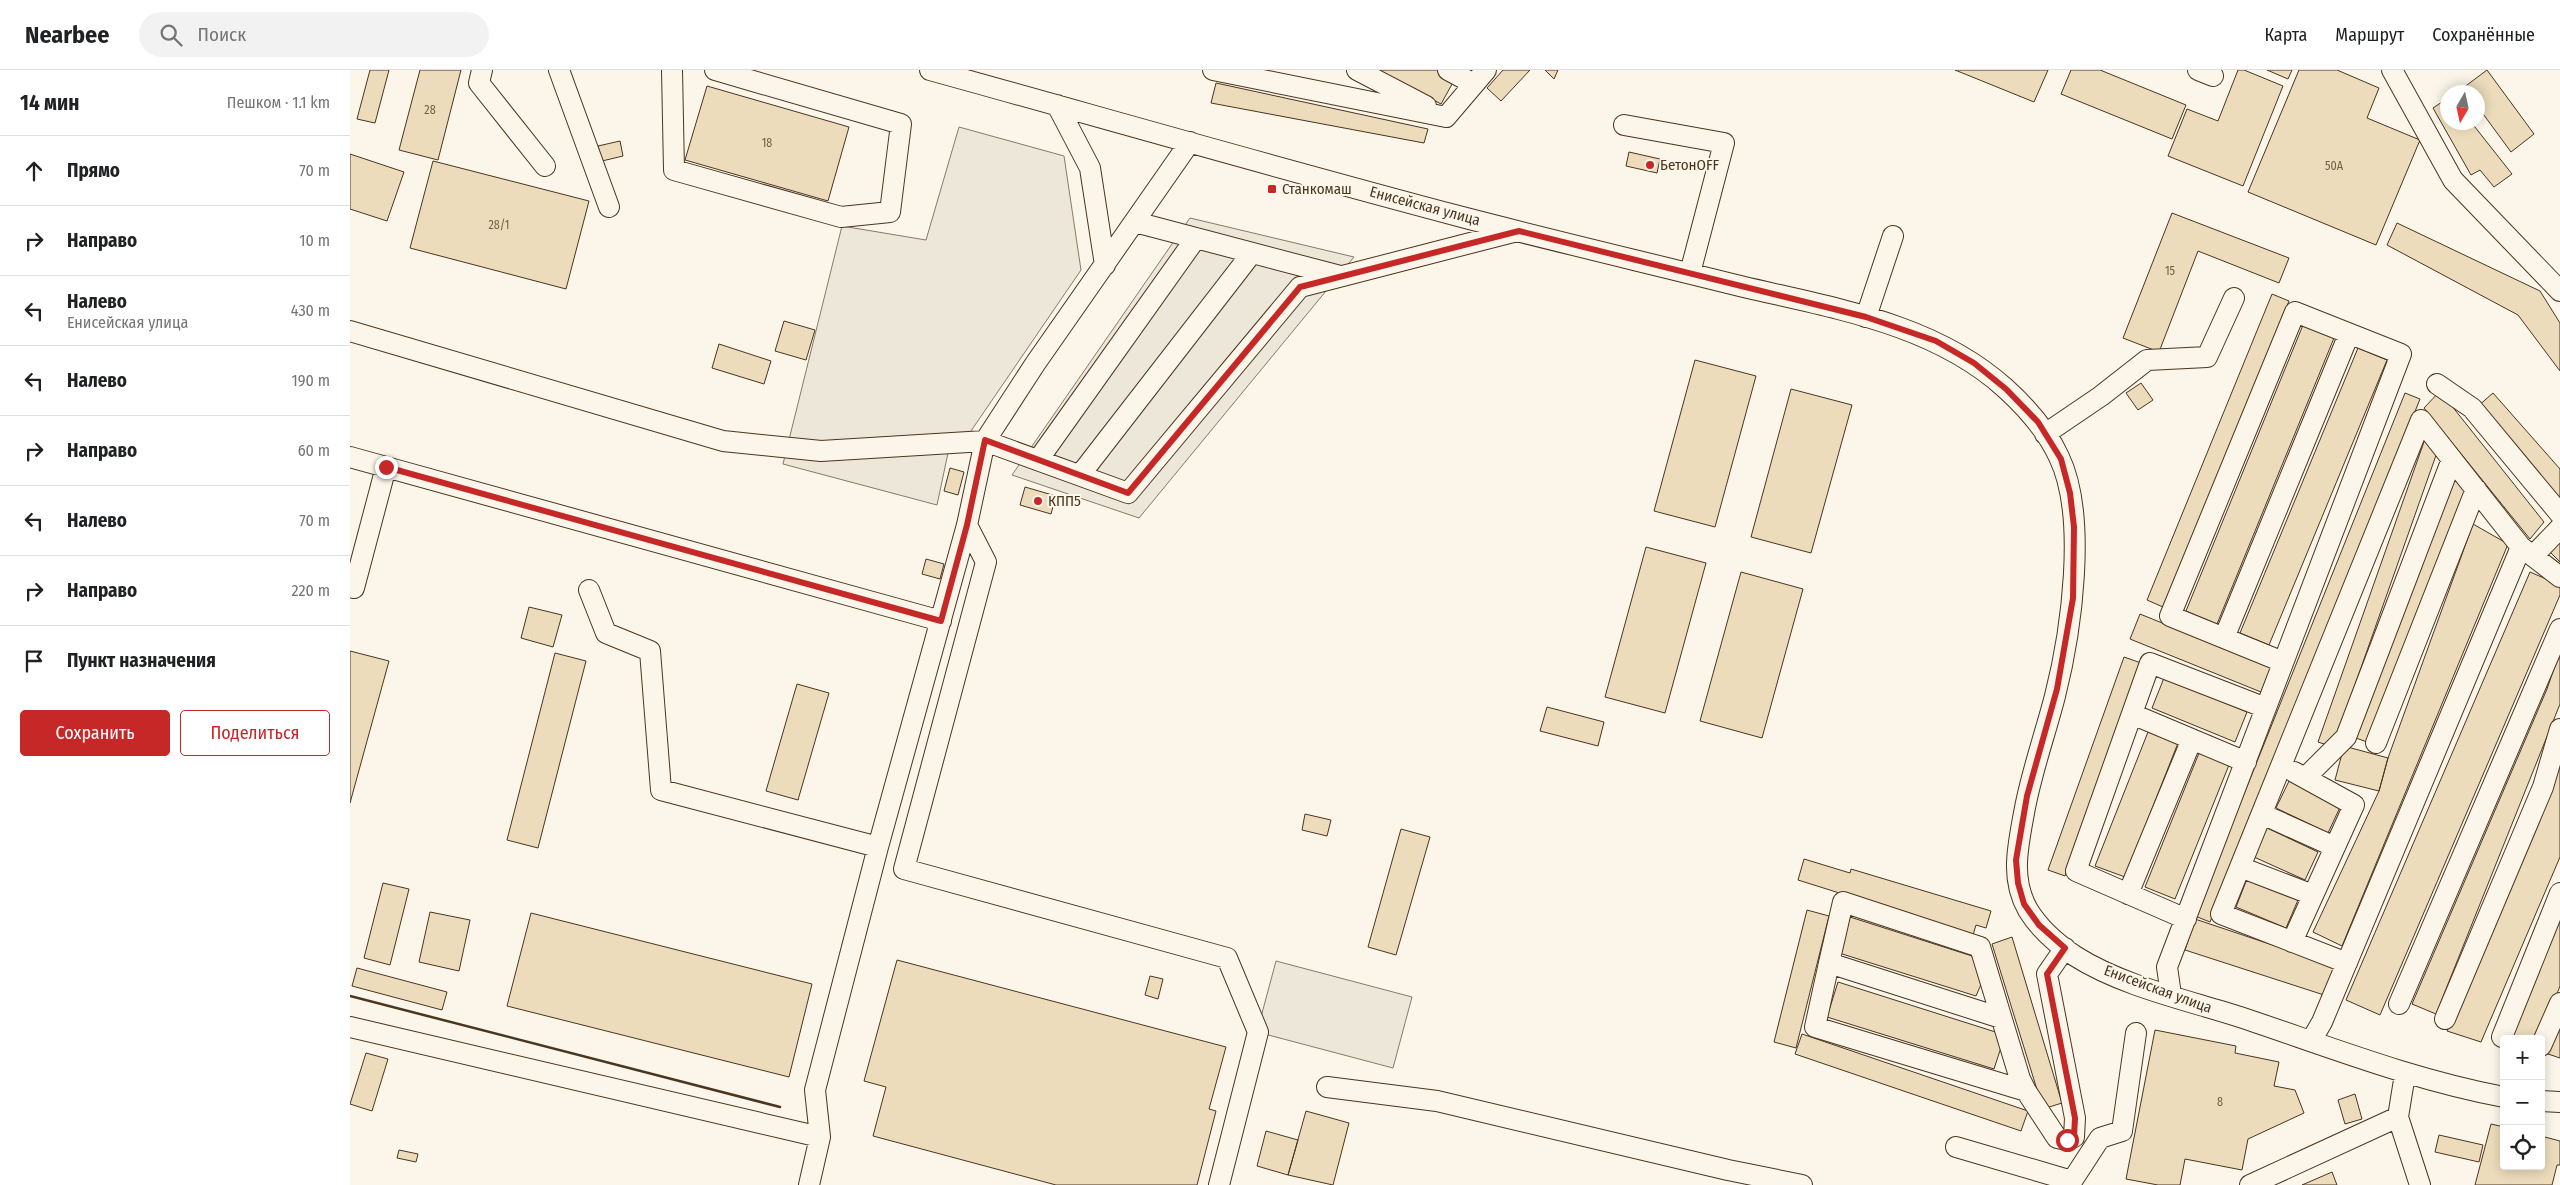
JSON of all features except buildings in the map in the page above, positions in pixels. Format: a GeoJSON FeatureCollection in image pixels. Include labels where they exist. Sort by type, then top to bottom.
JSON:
{"type":"FeatureCollection","features":[{"type":"Feature","properties":{"kind":"street"},"geometry":{"type":"LineString","coordinates":[[482,70],[479,83],[545,166]]}},
{"type":"Feature","properties":{"kind":"street"},"geometry":{"type":"LineString","coordinates":[[559,70],[609,207]]}},
{"type":"Feature","properties":{"kind":"street"},"geometry":{"type":"LineString","coordinates":[[672,70],[674,170],[842,217],[890,212],[901,124],[715,70]]}},
{"type":"Feature","properties":{"kind":"street","name":"Енисейская улица"},"geometry":{"type":"LineString","coordinates":[[930,70],[982,77],[1057,105],[1190,142],[1519,231],[1866,317],[1936,341],[1974,363],[2006,389],[2038,422],[2061,459],[2070,493],[2074,527],[2073,598],[2057,689],[2027,796],[2016,860],[2016,872],[2024,904],[2039,925],[2079,959],[2138,985],[2311,1041],[2405,1074],[2500,1096]]}},
{"type":"Feature","properties":{"kind":"street"},"geometry":{"type":"LineString","coordinates":[[1213,70],[1446,116]]}},
{"type":"Feature","properties":{"kind":"street"},"geometry":{"type":"LineString","coordinates":[[1357,70],[1446,116]]}},
{"type":"Feature","properties":{"kind":"street"},"geometry":{"type":"LineString","coordinates":[[1446,116],[1480,77],[1448,70]]}},
{"type":"Feature","properties":{"kind":"street"},"geometry":{"type":"LineString","coordinates":[[2392,70],[2453,180],[2560,290]]}},
{"type":"Feature","properties":{"kind":"street"},"geometry":{"type":"LineString","coordinates":[[1057,105],[1090,168],[1106,265]]}},
{"type":"Feature","properties":{"kind":"street"},"geometry":{"type":"LineString","coordinates":[[1624,124],[1724,143],[1690,273]]}},
{"type":"Feature","properties":{"kind":"street"},"geometry":{"type":"LineString","coordinates":[[809,1185],[820,1137],[815,1090],[878,847],[967,525],[985,440],[1035,364],[1106,265],[1190,142]]}},
{"type":"Feature","properties":{"kind":"street"},"geometry":{"type":"LineString","coordinates":[[1135,222],[1342,276]]}},
{"type":"Feature","properties":{"kind":"street"},"geometry":{"type":"LineString","coordinates":[[350,331],[722,441],[821,451],[985,440],[1128,493],[1300,287],[1519,231]]}},
{"type":"Feature","properties":{"kind":"street"},"geometry":{"type":"LineString","coordinates":[[1866,317],[1893,236]]}},
{"type":"Feature","properties":{"kind":"street"},"geometry":{"type":"LineString","coordinates":[[1038,460],[1196,238]]}},
{"type":"Feature","properties":{"kind":"street"},"geometry":{"type":"LineString","coordinates":[[1080,475],[1252,252]]}},
{"type":"Feature","properties":{"kind":"street"},"geometry":{"type":"LineString","coordinates":[[2045,434],[2100,396],[2147,360],[2207,357],[2234,298]]}},
{"type":"Feature","properties":{"kind":"street"},"geometry":{"type":"LineString","coordinates":[[2171,995],[2167,967],[2401,354],[2295,312],[2170,616],[2283,662]]}},
{"type":"Feature","properties":{"kind":"street"},"geometry":{"type":"LineString","coordinates":[[2224,638],[2349,334]]}},
{"type":"Feature","properties":{"kind":"street"},"geometry":{"type":"LineString","coordinates":[[2437,384],[2472,408],[2560,514]]}},
{"type":"Feature","properties":{"kind":"street"},"geometry":{"type":"LineString","coordinates":[[2346,963],[2221,914],[2421,420],[2527,552],[2560,577]]}},
{"type":"Feature","properties":{"kind":"street"},"geometry":{"type":"LineString","coordinates":[[350,457],[941,621]]}},
{"type":"Feature","properties":{"kind":"street"},"geometry":{"type":"LineString","coordinates":[[2305,778],[2346,736],[2452,459]]}},
{"type":"Feature","properties":{"kind":"street"},"geometry":{"type":"LineString","coordinates":[[354,588],[386,467]]}},
{"type":"Feature","properties":{"kind":"street"},"geometry":{"type":"LineString","coordinates":[[2376,743],[2476,490]]}},
{"type":"Feature","properties":{"kind":"street"},"geometry":{"type":"LineString","coordinates":[[967,525],[986,562],[904,870],[1227,958],[1258,1032],[1220,1185]]}},
{"type":"Feature","properties":{"kind":"street"},"geometry":{"type":"LineString","coordinates":[[2311,1041],[2322,1022],[2346,963],[2527,552],[2560,528]]}},
{"type":"Feature","properties":{"kind":"street"},"geometry":{"type":"LineString","coordinates":[[589,590],[606,633],[650,651],[661,790],[878,847]]}},
{"type":"Feature","properties":{"kind":"street"},"geometry":{"type":"LineString","coordinates":[[2400,1004],[2560,629]]}},
{"type":"Feature","properties":{"kind":"street"},"geometry":{"type":"LineString","coordinates":[[2186,919],[2076,872],[2150,663],[2266,708]]}},
{"type":"Feature","properties":{"kind":"street"},"geometry":{"type":"LineString","coordinates":[[2132,714],[2246,762]]}},
{"type":"Feature","properties":{"kind":"street"},"geometry":{"type":"LineString","coordinates":[[2445,1019],[2543,787],[2560,729]]}},
{"type":"Feature","properties":{"kind":"street"},"geometry":{"type":"LineString","coordinates":[[2128,894],[2192,739]]}},
{"type":"Feature","properties":{"kind":"street"},"geometry":{"type":"LineString","coordinates":[[2281,766],[2354,805],[2292,942]]}},
{"type":"Feature","properties":{"kind":"street"},"geometry":{"type":"LineString","coordinates":[[2262,814],[2335,847]]}},
{"type":"Feature","properties":{"kind":"street"},"geometry":{"type":"LineString","coordinates":[[2240,867],[2313,895]]}},
{"type":"Feature","properties":{"kind":"street"},"geometry":{"type":"LineString","coordinates":[[2503,1035],[2560,893]]}},
{"type":"Feature","properties":{"kind":"street"},"geometry":{"type":"LineString","coordinates":[[2026,1091],[1815,1027],[1843,902],[1980,947],[2020,1079],[2057,1138],[2067,1140],[2074,1137],[2075,1118],[2047,974],[2065,948]]}},
{"type":"Feature","properties":{"kind":"street"},"geometry":{"type":"LineString","coordinates":[[1829,963],[2001,1018]]}},
{"type":"Feature","properties":{"kind":"street"},"geometry":{"type":"LineString","coordinates":[[2545,1037],[2560,1003]]}},
{"type":"Feature","properties":{"kind":"street"},"geometry":{"type":"LineString","coordinates":[[350,1027],[820,1137]]}},
{"type":"Feature","properties":{"kind":"street"},"geometry":{"type":"LineString","coordinates":[[1956,1147],[2073,1183],[2100,1138],[2122,1131],[2136,1034]]}},
{"type":"Feature","properties":{"kind":"street"},"geometry":{"type":"LineString","coordinates":[[2405,1074],[2398,1118],[2420,1185]]}},
{"type":"Feature","properties":{"kind":"street"},"geometry":{"type":"LineString","coordinates":[[1327,1087],[1437,1101],[1726,1178],[1802,1185]]}},
{"type":"Feature","properties":{"kind":"street"},"geometry":{"type":"LineString","coordinates":[[2545,1101],[2560,1102]]}},
{"type":"Feature","properties":{"kind":"street"},"geometry":{"type":"LineString","coordinates":[[2250,1185],[2398,1118]]}},
{"type":"Feature","properties":{"kind":"shaded area"},"geometry":{"type":"Polygon","coordinates":[[[959,127],[1064,156],[1081,270],[958,450],[948,453],[937,505],[783,464],[842,226],[926,240],[959,127]]]}},
{"type":"Feature","properties":{"kind":"shaded area"},"geometry":{"type":"Polygon","coordinates":[[[1190,218],[1354,257],[1139,518],[1012,475],[1190,218]]]}},
{"type":"Feature","properties":{"kind":"shaded area"},"geometry":{"type":"Polygon","coordinates":[[[1276,961],[1412,997],[1393,1068],[1257,1032],[1276,961]]]}},
{"type":"Feature","properties":{"kind":"wall"},"geometry":{"type":"LineString","coordinates":[[350,996],[780,1107]]}},
{"type":"Feature","properties":{"kind":"place","name":"БетонOFF"},"geometry":{"type":"Point","coordinates":[1650,165]}},
{"type":"Feature","properties":{"kind":"place","name":"Станкомаш"},"geometry":{"type":"Point","coordinates":[1272,189]}},
{"type":"Feature","properties":{"kind":"place","name":"КПП5"},"geometry":{"type":"Point","coordinates":[1038,501]}},
{"type":"Feature","properties":{"kind":"route"},"geometry":{"type":"LineString","coordinates":[[386,467],[941,621],[967,525],[985,440],[1128,493],[1300,287],[1519,231],[1866,317],[1936,341],[1974,363],[2006,389],[2038,422],[2061,459],[2070,493],[2074,527],[2073,598],[2057,689],[2027,796],[2016,860],[2018,883],[2024,904],[2039,925],[2065,948],[2047,974],[2075,1118],[2074,1137],[2067,1140]]}}]}
